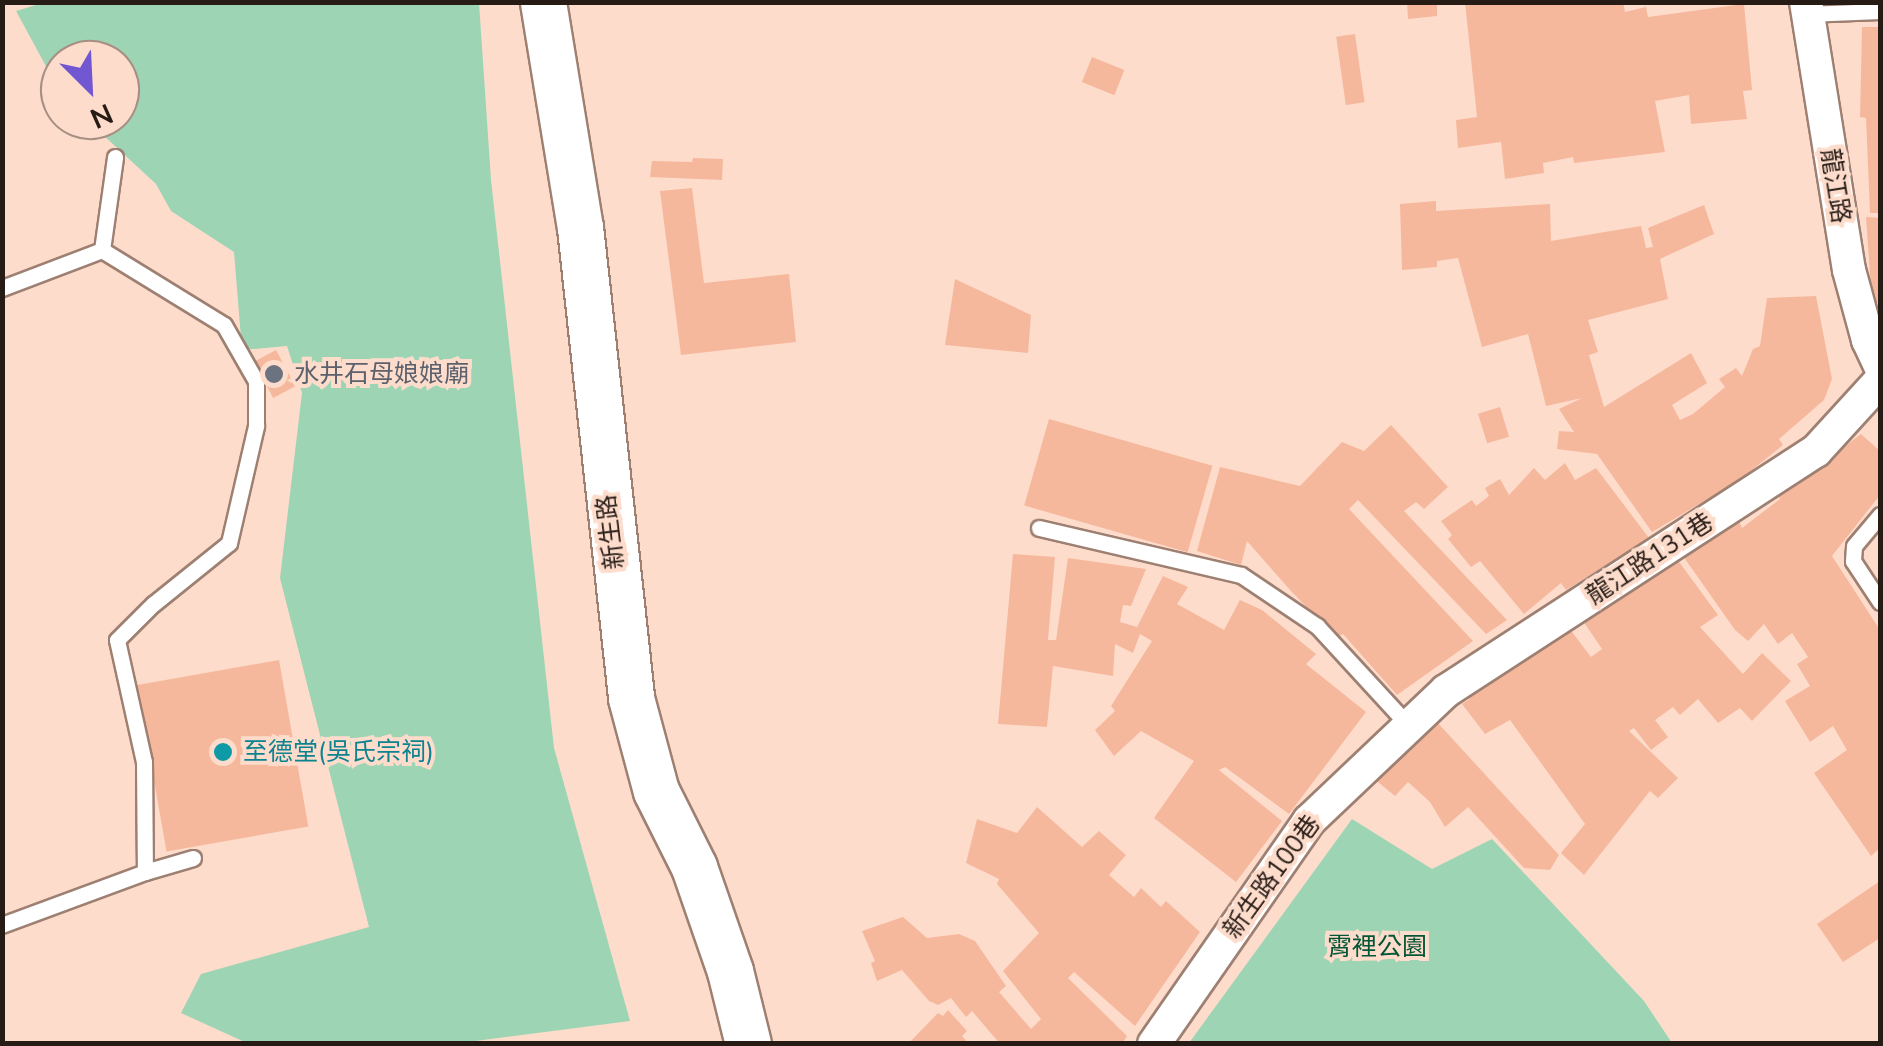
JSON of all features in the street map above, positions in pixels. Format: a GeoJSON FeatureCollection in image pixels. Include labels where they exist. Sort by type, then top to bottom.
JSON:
{"type":"FeatureCollection","features":[{"type":"Feature","properties":{"kind":"street","name":"新生路"},"geometry":{"type":"LineString","coordinates":[[543,2],[580,227],[631,698],[656,791],[694,867],[730,970],[748,1044]]}},
{"type":"Feature","properties":{"kind":"street","name":"龍江路"},"geometry":{"type":"LineString","coordinates":[[1806,8],[1849,270],[1868,340],[1880,366]]}},
{"type":"Feature","properties":{"kind":"street","name":"龍江路131巷"},"geometry":{"type":"LineString","coordinates":[[1409,726],[1446,692],[1816,451],[1880,381]]}},
{"type":"Feature","properties":{"kind":"street","name":"新生路100巷"},"geometry":{"type":"LineString","coordinates":[[1154,1044],[1309,821],[1409,726]]}},
{"type":"Feature","properties":{"kind":"lane"},"geometry":{"type":"LineString","coordinates":[[1806,8],[1880,11]]}},
{"type":"Feature","properties":{"kind":"lane"},"geometry":{"type":"LineString","coordinates":[[102,250],[114,156]]}},
{"type":"Feature","properties":{"kind":"lane"},"geometry":{"type":"LineString","coordinates":[[2,288],[102,250]]}},
{"type":"Feature","properties":{"kind":"lane"},"geometry":{"type":"LineString","coordinates":[[102,250],[224,326],[256,381],[256,426],[229,542],[153,604],[117,640],[144,762],[145,872]]}},
{"type":"Feature","properties":{"kind":"lane"},"geometry":{"type":"LineString","coordinates":[[1880,515],[1854,546],[1853,561],[1880,602]]}},
{"type":"Feature","properties":{"kind":"lane"},"geometry":{"type":"LineString","coordinates":[[1039,528],[1241,575],[1316,626],[1409,726]]}},
{"type":"Feature","properties":{"kind":"lane"},"geometry":{"type":"LineString","coordinates":[[2,926],[193,858]]}},
{"type":"Feature","properties":{"kind":"green space"},"geometry":{"type":"Polygon","coordinates":[[[46,2],[479,3],[491,180],[554,748],[630,1021],[452,1044],[249,1044],[181,1013],[201,974],[369,927],[280,578],[302,393],[287,346],[242,350],[234,252],[171,211],[156,184],[109,140],[140,140],[140,40],[40,40],[40,55],[16,11],[46,2]]]}},
{"type":"Feature","properties":{"kind":"green space","name":"霄裡公園"},"geometry":{"type":"Polygon","coordinates":[[[1352,819],[1432,869],[1492,839],[1644,1001],[1672,1043],[1189,1043],[1352,819]]]}},
{"type":"Feature","properties":{"kind":"building"},"geometry":{"type":"Polygon","coordinates":[[[1407,2],[1437,2],[1437,16],[1408,19],[1407,2]]]}},
{"type":"Feature","properties":{"kind":"building"},"geometry":{"type":"Polygon","coordinates":[[[1465,2],[1623,2],[1625,12],[1646,7],[1648,17],[1744,4],[1752,90],[1743,91],[1747,119],[1691,124],[1689,95],[1655,101],[1665,152],[1574,163],[1573,157],[1543,163],[1544,173],[1505,179],[1501,142],[1458,148],[1456,120],[1477,117],[1465,2]]]}},
{"type":"Feature","properties":{"kind":"building"},"geometry":{"type":"Polygon","coordinates":[[[1862,27],[1880,27],[1880,213],[1870,213],[1866,118],[1860,117],[1862,27]]]}},
{"type":"Feature","properties":{"kind":"building"},"geometry":{"type":"Polygon","coordinates":[[[1355,34],[1365,102],[1346,105],[1336,37],[1355,34]]]}},
{"type":"Feature","properties":{"kind":"building"},"geometry":{"type":"Polygon","coordinates":[[[1092,57],[1124,70],[1114,95],[1082,82],[1092,57]]]}},
{"type":"Feature","properties":{"kind":"building"},"geometry":{"type":"Polygon","coordinates":[[[693,158],[723,159],[722,180],[650,177],[652,161],[692,162],[693,158]]]}},
{"type":"Feature","properties":{"kind":"building"},"geometry":{"type":"Polygon","coordinates":[[[692,188],[704,283],[789,274],[796,342],[681,355],[660,191],[692,188]]]}},
{"type":"Feature","properties":{"kind":"building"},"geometry":{"type":"Polygon","coordinates":[[[1436,201],[1436,211],[1550,204],[1551,241],[1641,226],[1646,248],[1653,247],[1648,228],[1704,205],[1714,234],[1660,259],[1668,299],[1588,320],[1598,352],[1589,355],[1604,407],[1691,353],[1707,383],[1672,405],[1680,420],[1693,414],[1725,387],[1719,379],[1736,368],[1742,376],[1753,349],[1760,346],[1767,298],[1816,296],[1832,379],[1824,400],[1779,439],[1783,445],[1714,500],[1711,497],[1652,532],[1597,454],[1557,449],[1559,431],[1574,432],[1559,409],[1582,398],[1546,406],[1528,334],[1482,347],[1458,258],[1437,261],[1437,267],[1402,270],[1400,204],[1436,201]]]}},
{"type":"Feature","properties":{"kind":"building"},"geometry":{"type":"Polygon","coordinates":[[[1866,217],[1880,218],[1880,303],[1872,301],[1866,217]]]}},
{"type":"Feature","properties":{"kind":"building"},"geometry":{"type":"Polygon","coordinates":[[[955,279],[1031,315],[1028,353],[945,345],[955,279]]]}},
{"type":"Feature","properties":{"kind":"building","name":"水井石母娘娘廟"},"geometry":{"type":"Polygon","coordinates":[[[276,350],[295,386],[273,398],[254,362],[276,350]]]}},
{"type":"Feature","properties":{"kind":"building"},"geometry":{"type":"Polygon","coordinates":[[[1500,407],[1509,437],[1487,443],[1478,414],[1500,407]]]}},
{"type":"Feature","properties":{"kind":"building"},"geometry":{"type":"Polygon","coordinates":[[[1049,419],[1212,466],[1188,552],[1024,506],[1049,419]]]}},
{"type":"Feature","properties":{"kind":"building"},"geometry":{"type":"Polygon","coordinates":[[[1391,425],[1448,487],[1424,509],[1416,502],[1404,511],[1507,620],[1486,634],[1358,500],[1349,509],[1473,641],[1397,695],[1343,634],[1336,638],[1247,541],[1241,565],[1197,551],[1220,467],[1300,486],[1342,442],[1364,451],[1391,425]]]}},
{"type":"Feature","properties":{"kind":"building"},"geometry":{"type":"Polygon","coordinates":[[[1861,434],[1880,451],[1880,495],[1832,556],[1880,630],[1880,848],[1871,856],[1814,773],[1847,750],[1833,726],[1810,742],[1785,701],[1810,686],[1797,664],[1808,657],[1792,633],[1778,644],[1764,624],[1748,641],[1735,630],[1683,556],[1738,519],[1742,528],[1780,499],[1775,488],[1831,457],[1861,434]]]}},
{"type":"Feature","properties":{"kind":"building"},"geometry":{"type":"Polygon","coordinates":[[[1565,463],[1575,480],[1596,468],[1649,538],[1566,590],[1561,583],[1524,614],[1480,561],[1471,567],[1448,539],[1452,535],[1441,521],[1472,500],[1476,506],[1489,496],[1485,488],[1500,479],[1509,495],[1534,468],[1545,480],[1565,463]]]}},
{"type":"Feature","properties":{"kind":"building"},"geometry":{"type":"Polygon","coordinates":[[[1013,554],[1055,557],[1048,640],[1056,640],[1068,558],[1146,569],[1131,606],[1123,605],[1120,622],[1137,627],[1163,576],[1188,587],[1177,604],[1224,630],[1240,600],[1262,610],[1316,654],[1306,664],[1366,712],[1289,814],[1225,767],[1219,770],[1282,821],[1236,882],[1154,818],[1194,761],[1141,731],[1114,756],[1095,730],[1115,711],[1111,706],[1152,641],[1140,634],[1133,653],[1115,644],[1113,676],[1053,666],[1047,727],[998,724],[1013,554]]]}},
{"type":"Feature","properties":{"kind":"building"},"geometry":{"type":"Polygon","coordinates":[[[1674,555],[1718,615],[1700,627],[1743,674],[1762,653],[1791,681],[1752,721],[1740,708],[1718,723],[1698,699],[1680,715],[1673,707],[1655,720],[1668,737],[1651,750],[1634,728],[1629,731],[1678,778],[1658,798],[1650,791],[1584,875],[1561,853],[1585,824],[1510,720],[1485,734],[1462,704],[1470,699],[1463,687],[1503,658],[1511,669],[1569,628],[1591,657],[1602,649],[1581,618],[1674,555]]]}},
{"type":"Feature","properties":{"kind":"building","name":"至德堂(吳氏宗祠)"},"geometry":{"type":"Polygon","coordinates":[[[279,660],[308,826],[167,851],[137,685],[279,660]]]}},
{"type":"Feature","properties":{"kind":"building"},"geometry":{"type":"Polygon","coordinates":[[[1425,709],[1559,855],[1550,870],[1524,868],[1468,807],[1445,827],[1430,802],[1408,782],[1395,796],[1361,768],[1425,709]]]}},
{"type":"Feature","properties":{"kind":"building"},"geometry":{"type":"Polygon","coordinates":[[[1037,807],[1082,847],[1099,831],[1126,855],[1109,875],[1134,897],[1141,888],[1161,907],[1166,901],[1200,932],[1135,1026],[1074,972],[1068,978],[1127,1036],[1122,1044],[1000,1044],[972,1011],[966,1017],[951,998],[938,1005],[929,1001],[902,970],[877,981],[871,963],[875,961],[862,931],[903,917],[927,938],[959,934],[975,941],[1006,986],[999,992],[1031,1029],[1041,1019],[1003,971],[1039,933],[997,884],[999,879],[966,863],[977,819],[1017,833],[1037,807]]]}},
{"type":"Feature","properties":{"kind":"building"},"geometry":{"type":"Polygon","coordinates":[[[1880,881],[1880,938],[1843,962],[1817,924],[1880,881]]]}},
{"type":"Feature","properties":{"kind":"building"},"geometry":{"type":"Polygon","coordinates":[[[948,1010],[967,1031],[962,1036],[969,1044],[908,1044],[938,1013],[943,1016],[948,1010]]]}},
{"type":"Feature","properties":{"kind":"place","name":"水井石母娘娘廟"},"geometry":{"type":"Point","coordinates":[274,374]}},
{"type":"Feature","properties":{"kind":"place","name":"至德堂(吳氏宗祠)"},"geometry":{"type":"Point","coordinates":[223,752]}}]}
